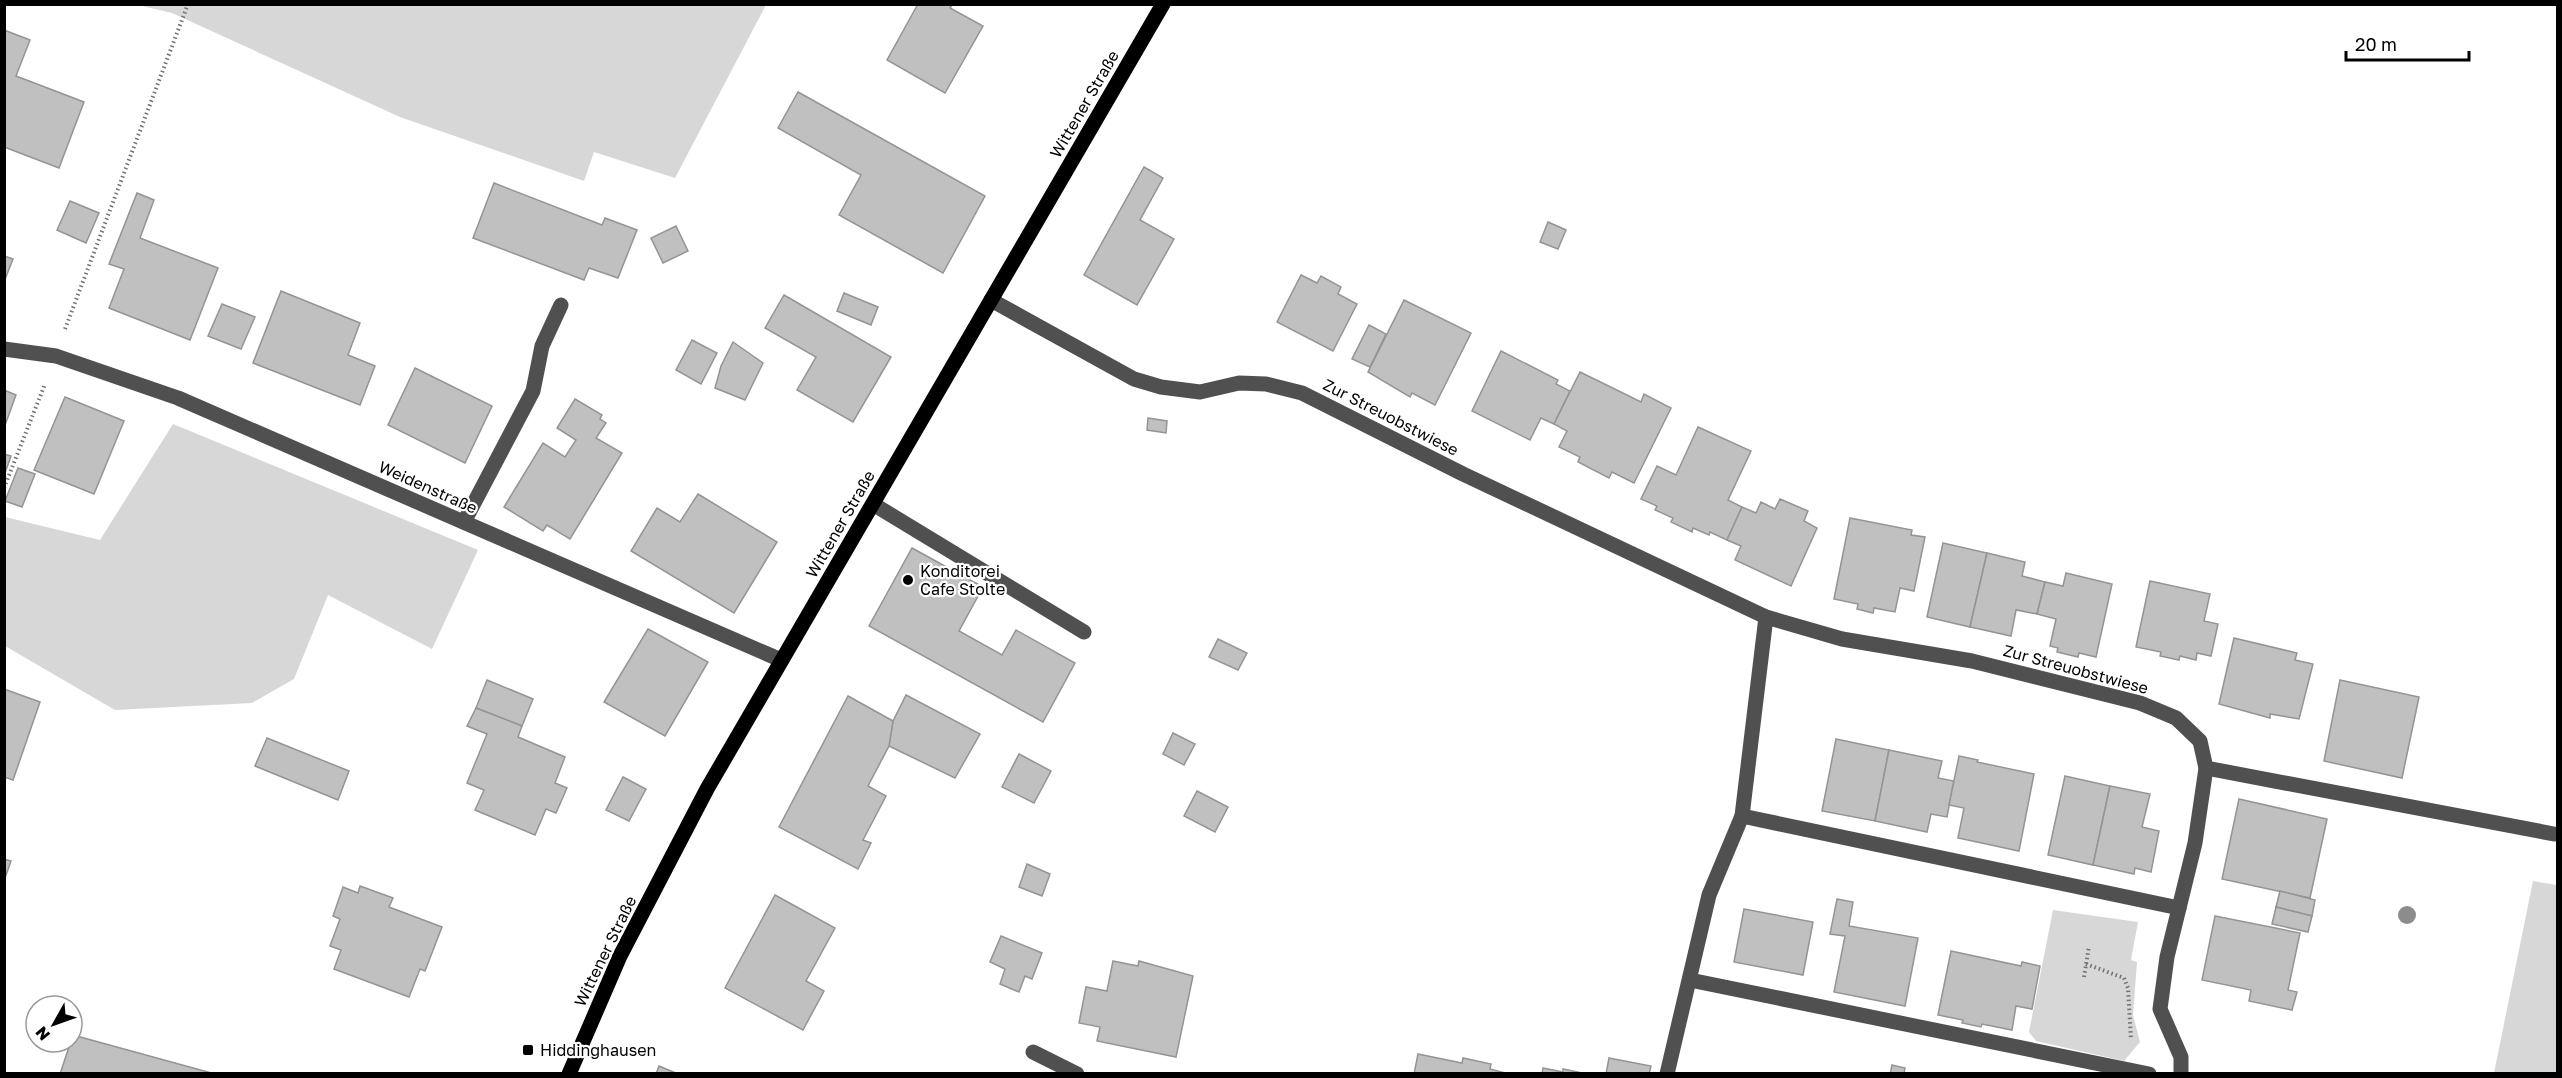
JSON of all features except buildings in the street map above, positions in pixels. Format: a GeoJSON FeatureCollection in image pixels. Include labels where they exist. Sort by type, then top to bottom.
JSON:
{"type":"FeatureCollection","features":[{"type":"Feature","properties":{"kind":"main road","name":"Wittener Straße"},"geometry":{"type":"LineString","coordinates":[[569,1074],[620,956],[707,789],[1163,4]]}},
{"type":"Feature","properties":{"kind":"street","name":"Zur Streuobstwiese"},"geometry":{"type":"LineString","coordinates":[[991,300],[1134,379],[1161,387],[1200,392],[1239,383],[1266,384],[1302,393],[1443,464],[1766,617],[1842,639],[1972,661],[2140,703],[2176,718],[2200,741],[2206,768],[2195,843],[2167,957],[2160,1009],[2181,1057],[2181,1074]]}},
{"type":"Feature","properties":{"kind":"street"},"geometry":{"type":"LineString","coordinates":[[464,522],[534,391],[542,346],[561,305]]}},
{"type":"Feature","properties":{"kind":"street","name":"Weidenstraße"},"geometry":{"type":"LineString","coordinates":[[4,349],[56,356],[178,398],[781,660]]}},
{"type":"Feature","properties":{"kind":"street"},"geometry":{"type":"LineString","coordinates":[[873,504],[1084,632]]}},
{"type":"Feature","properties":{"kind":"street"},"geometry":{"type":"LineString","coordinates":[[1667,1074],[1709,895],[1742,816],[1766,617]]}},
{"type":"Feature","properties":{"kind":"street"},"geometry":{"type":"LineString","coordinates":[[2206,768],[2554,834]]}},
{"type":"Feature","properties":{"kind":"street"},"geometry":{"type":"LineString","coordinates":[[1742,816],[2179,908]]}},
{"type":"Feature","properties":{"kind":"street"},"geometry":{"type":"LineString","coordinates":[[1690,980],[2149,1074]]}},
{"type":"Feature","properties":{"kind":"street"},"geometry":{"type":"LineString","coordinates":[[1033,1052],[1077,1074]]}},
{"type":"Feature","properties":{"kind":"path"},"geometry":{"type":"LineString","coordinates":[[4,488],[189,4]]}},
{"type":"Feature","properties":{"kind":"path"},"geometry":{"type":"LineString","coordinates":[[2084,977],[2089,945]]}},
{"type":"Feature","properties":{"kind":"shaded area"},"geometry":{"type":"Polygon","coordinates":[[[138,5],[766,5],[675,178],[594,152],[584,181],[400,117],[172,13],[138,5]]]}},
{"type":"Feature","properties":{"kind":"shaded area"},"geometry":{"type":"Polygon","coordinates":[[[173,424],[478,550],[432,649],[328,595],[294,679],[252,703],[115,710],[5,646],[5,517],[100,540],[173,424]]]}},
{"type":"Feature","properties":{"kind":"shaded area"},"geometry":{"type":"Polygon","coordinates":[[[2533,881],[2557,885],[2557,1073],[2494,1073],[2533,881]]]}},
{"type":"Feature","properties":{"kind":"shaded area"},"geometry":{"type":"Polygon","coordinates":[[[2053,910],[2138,922],[2131,960],[2137,962],[2133,1015],[2140,1042],[2124,1061],[2036,1041],[2029,1032],[2053,910]]]}},
{"type":"Feature","properties":{"kind":"place","name":"Konditorei Cafe Stolte"},"geometry":{"type":"Point","coordinates":[908,580]}},
{"type":"Feature","properties":{"kind":"place","name":"Hiddinghausen"},"geometry":{"type":"Point","coordinates":[528,1050]}}]}
